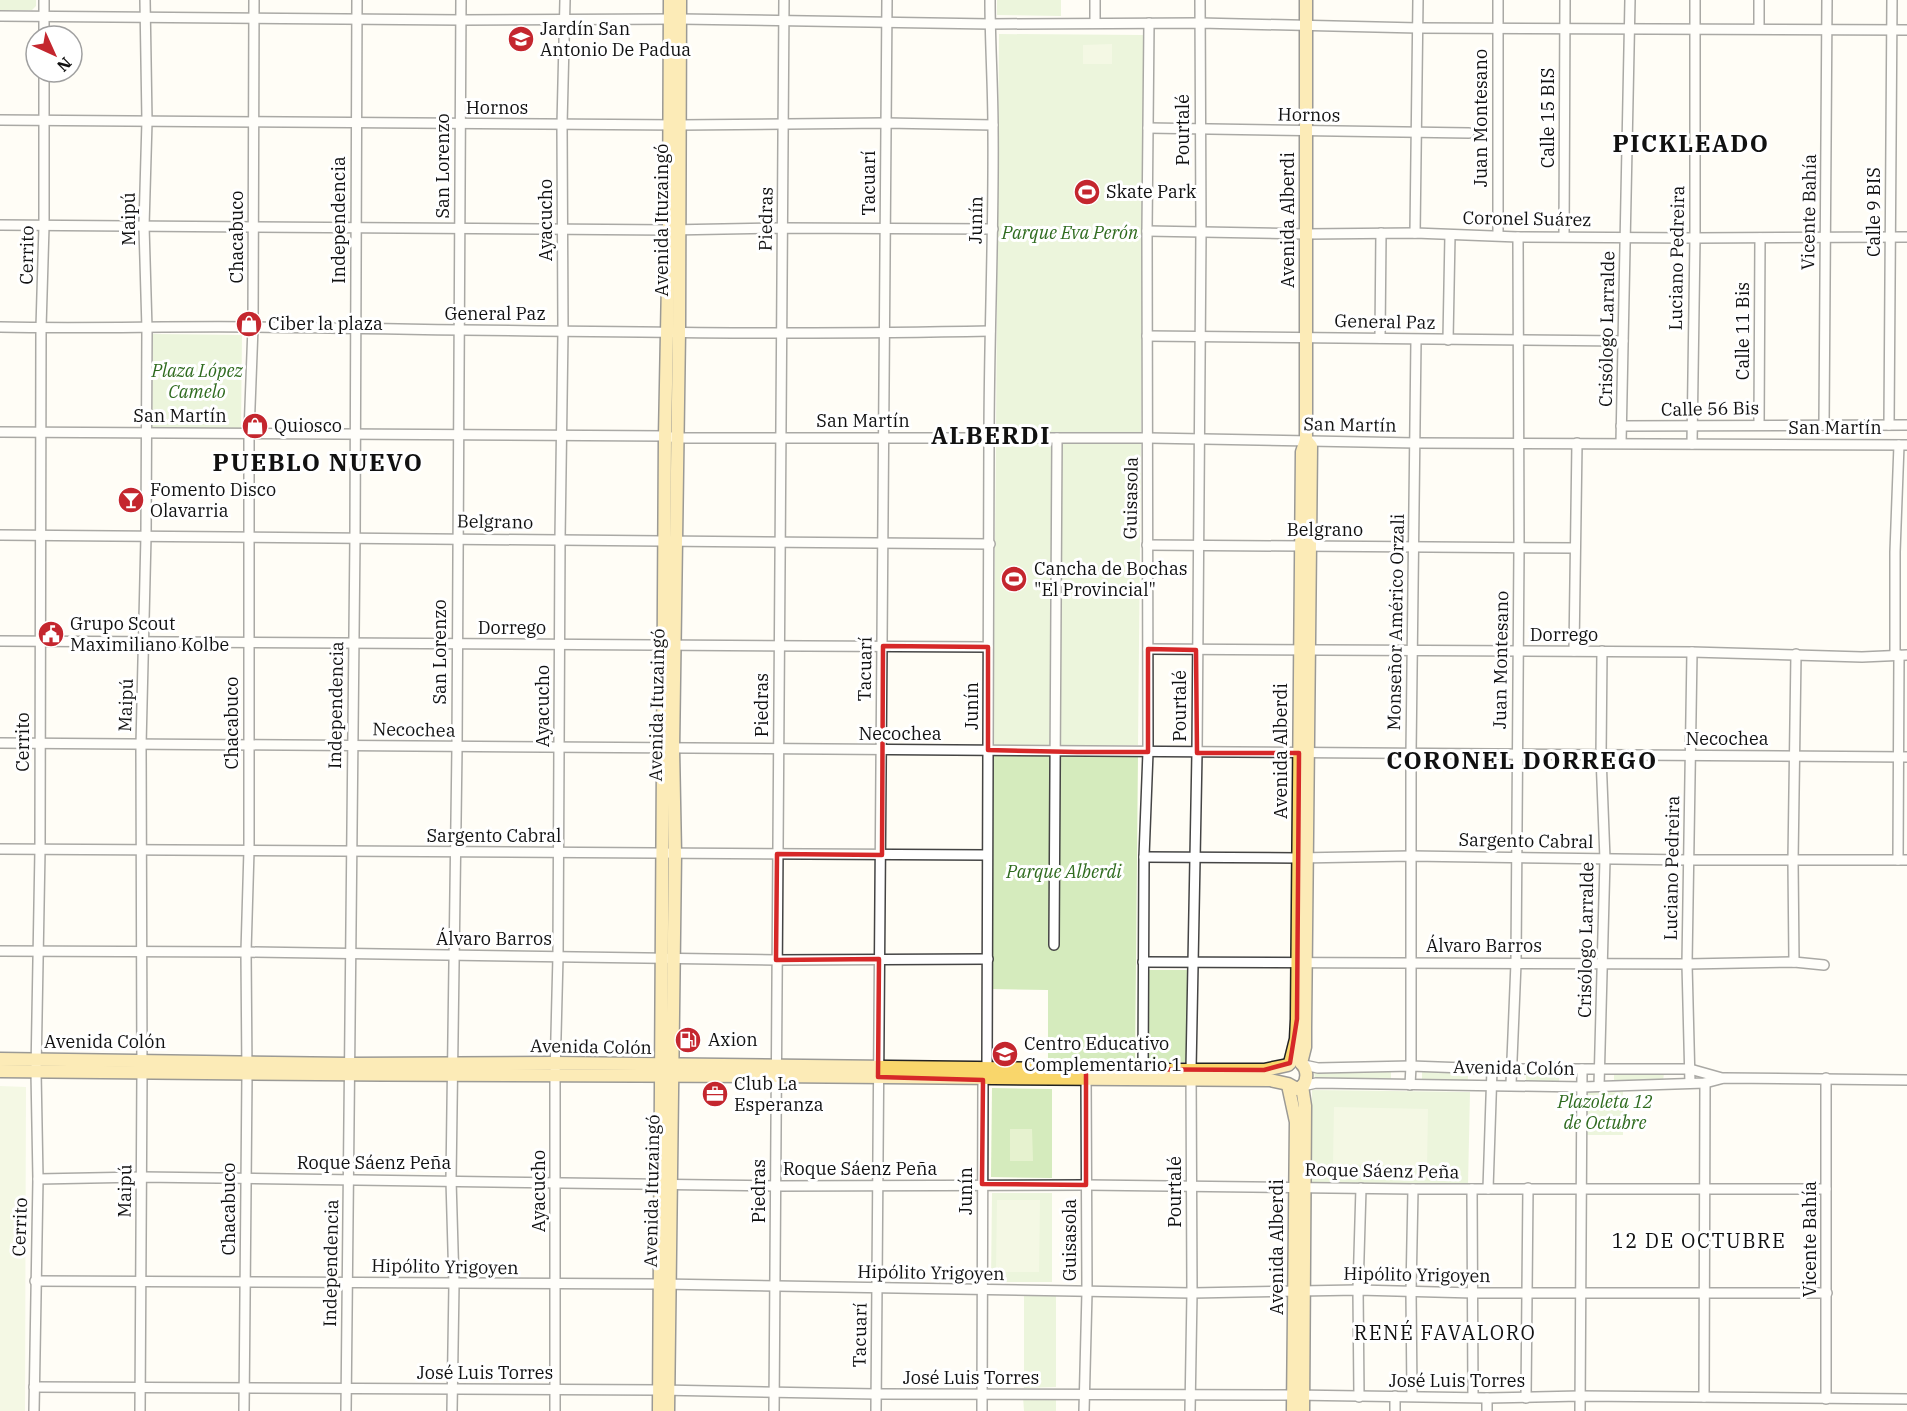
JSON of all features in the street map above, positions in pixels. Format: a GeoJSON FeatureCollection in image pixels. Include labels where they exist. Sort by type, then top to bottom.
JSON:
{"type":"FeatureCollection","features":[{"type":"Feature","properties":{"kind":"main road","name":"Avenida Ituzaingó"},"geometry":{"type":"LineString","coordinates":[[670,0],[675,19]]}},
{"type":"Feature","properties":{"kind":"main road","name":"Avenida Ituzaingó"},"geometry":{"type":"LineString","coordinates":[[668,1411],[664,1390],[668,749],[675,19],[680,0]]}},
{"type":"Feature","properties":{"kind":"main road","name":"Avenida Alberdi"},"geometry":{"type":"LineString","coordinates":[[1296,1064],[1305,1047],[1302,961],[1305,547],[1302,452],[1306,440],[1306,0]]}},
{"type":"Feature","properties":{"kind":"main road","name":"Avenida Colón"},"geometry":{"type":"LineString","coordinates":[[0,1059],[36,1065],[349,1070],[555,1069],[1143,1075],[1270,1080],[1288,1085]]}},
{"type":"Feature","properties":{"kind":"main road","name":"Avenida Colón"},"geometry":{"type":"LineString","coordinates":[[1191,1076],[1264,1070],[1296,1064]]}},
{"type":"Feature","properties":{"kind":"main road"},"geometry":{"type":"LineString","coordinates":[[1296,1064],[1306,1074],[1302,1086],[1297,1089],[1288,1085],[1286,1076],[1296,1064]]}},
{"type":"Feature","properties":{"kind":"main road","name":"Avenida Colón"},"geometry":{"type":"LineString","coordinates":[[0,1071],[36,1065]]}},
{"type":"Feature","properties":{"kind":"main road","name":"Avenida Alberdi"},"geometry":{"type":"LineString","coordinates":[[1288,1085],[1296,1122],[1300,1186]]}},
{"type":"Feature","properties":{"kind":"main road","name":"Avenida Alberdi"},"geometry":{"type":"LineString","coordinates":[[1293,1411],[1298,1395],[1300,1186],[1305,1106],[1302,1086]]}},
{"type":"Feature","properties":{"kind":"main road","name":"Avenida Ituzaingó"},"geometry":{"type":"LineString","coordinates":[[659,1411],[664,1390]]}},
{"type":"Feature","properties":{"kind":"main road","name":"Avenida Alberdi"},"geometry":{"type":"LineString","coordinates":[[1298,1395],[1303,1411]]}},
{"type":"Feature","properties":{"kind":"street"},"geometry":{"type":"LineString","coordinates":[[44,0],[44,24]]}},
{"type":"Feature","properties":{"kind":"street","name":"Maipú"},"geometry":{"type":"LineString","coordinates":[[140,1411],[141,745],[146,536],[147,328],[144,226],[147,121],[145,0]]}},
{"type":"Feature","properties":{"kind":"street","name":"Chacabuco"},"geometry":{"type":"LineString","coordinates":[[244,1411],[246,952],[249,850],[249,433],[253,327],[254,0]]}},
{"type":"Feature","properties":{"kind":"street","name":"Independencia"},"geometry":{"type":"LineString","coordinates":[[346,1411],[356,434],[357,0]]}},
{"type":"Feature","properties":{"kind":"street","name":"San Lorenzo"},"geometry":{"type":"LineString","coordinates":[[452,1411],[454,1284],[451,1180],[457,748],[461,0]]}},
{"type":"Feature","properties":{"kind":"street","name":"Ayacucho"},"geometry":{"type":"LineString","coordinates":[[555,1411],[555,1069],[560,748],[562,124],[565,0]]}},
{"type":"Feature","properties":{"kind":"street","name":"Piedras"},"geometry":{"type":"LineString","coordinates":[[774,1411],[778,542],[784,0]]}},
{"type":"Feature","properties":{"kind":"street","name":"Tacuarí"},"geometry":{"type":"LineString","coordinates":[[876,1411],[887,0]]}},
{"type":"Feature","properties":{"kind":"street","name":"Junín"},"geometry":{"type":"LineString","coordinates":[[981,1411],[982,1184],[988,959],[989,438],[993,229],[990,0]]}},
{"type":"Feature","properties":{"kind":"street"},"geometry":{"type":"LineString","coordinates":[[1095,0],[1095,22]]}},
{"type":"Feature","properties":{"kind":"street","name":"Pourtalé"},"geometry":{"type":"LineString","coordinates":[[1190,1411],[1191,1076],[1197,753],[1200,0]]}},
{"type":"Feature","properties":{"kind":"street"},"geometry":{"type":"LineString","coordinates":[[1415,233],[1418,0]]}},
{"type":"Feature","properties":{"kind":"street","name":"Juan Montesano"},"geometry":{"type":"LineString","coordinates":[[1498,0],[1498,235]]}},
{"type":"Feature","properties":{"kind":"street","name":"Calle 15 BIS"},"geometry":{"type":"LineString","coordinates":[[1564,0],[1564,236]]}},
{"type":"Feature","properties":{"kind":"street","name":"Crisólogo Larralde"},"geometry":{"type":"LineString","coordinates":[[1621,444],[1630,0]]}},
{"type":"Feature","properties":{"kind":"street","name":"Luciano Pedreira"},"geometry":{"type":"LineString","coordinates":[[1692,444],[1695,0]]}},
{"type":"Feature","properties":{"kind":"street"},"geometry":{"type":"LineString","coordinates":[[1759,0],[1759,28]]}},
{"type":"Feature","properties":{"kind":"street","name":"Vicente Bahía"},"geometry":{"type":"LineString","coordinates":[[1824,424],[1827,0]]}},
{"type":"Feature","properties":{"kind":"street","name":"Calle 9 BIS"},"geometry":{"type":"LineString","coordinates":[[1889,425],[1892,0]]}},
{"type":"Feature","properties":{"kind":"street"},"geometry":{"type":"LineString","coordinates":[[0,16],[461,20],[675,19],[990,24],[1095,22],[1418,28],[1907,30]]}},
{"type":"Feature","properties":{"kind":"street","name":"Guisasola"},"geometry":{"type":"LineString","coordinates":[[1143,1075],[1144,856],[1148,753],[1149,23]]}},
{"type":"Feature","properties":{"kind":"street","name":"Cerrito"},"geometry":{"type":"LineString","coordinates":[[34,1411],[38,1179],[36,1065],[40,850],[44,84]]}},
{"type":"Feature","properties":{"kind":"street","name":"Hornos"},"geometry":{"type":"LineString","coordinates":[[0,120],[993,125]]}},
{"type":"Feature","properties":{"kind":"street","name":"Hornos"},"geometry":{"type":"LineString","coordinates":[[1148,128],[1469,133]]}},
{"type":"Feature","properties":{"kind":"street"},"geometry":{"type":"LineString","coordinates":[[0,225],[674,230],[993,229]]}},
{"type":"Feature","properties":{"kind":"street","name":"Coronel Suárez"},"geometry":{"type":"LineString","coordinates":[[1147,231],[1306,234],[1415,233],[1518,237],[1907,237]]}},
{"type":"Feature","properties":{"kind":"street"},"geometry":{"type":"LineString","coordinates":[[1380,338],[1381,233]]}},
{"type":"Feature","properties":{"kind":"street"},"geometry":{"type":"LineString","coordinates":[[1448,340],[1450,235]]}},
{"type":"Feature","properties":{"kind":"street","name":"Juan Montesano"},"geometry":{"type":"LineString","coordinates":[[1511,1084],[1516,963],[1520,443],[1518,237]]}},
{"type":"Feature","properties":{"kind":"street","name":"Calle 11 Bis"},"geometry":{"type":"LineString","coordinates":[[1759,425],[1760,238]]}},
{"type":"Feature","properties":{"kind":"street","name":"General Paz"},"geometry":{"type":"LineString","coordinates":[[0,327],[884,333],[990,331]]}},
{"type":"Feature","properties":{"kind":"street","name":"General Paz"},"geometry":{"type":"LineString","coordinates":[[1147,336],[1623,341]]}},
{"type":"Feature","properties":{"kind":"street","name":"Monseñor Américo Orzali"},"geometry":{"type":"LineString","coordinates":[[1410,1084],[1416,340]]}},
{"type":"Feature","properties":{"kind":"street","name":"Calle 56 Bis"},"geometry":{"type":"LineString","coordinates":[[1621,426],[1907,425]]}},
{"type":"Feature","properties":{"kind":"street","name":"San Martín"},"geometry":{"type":"LineString","coordinates":[[0,432],[1903,444]]}},
{"type":"Feature","properties":{"kind":"street"},"geometry":{"type":"LineString","coordinates":[[1054,945],[1057,438]]}},
{"type":"Feature","properties":{"kind":"street"},"geometry":{"type":"LineString","coordinates":[[1574,651],[1577,443]]}},
{"type":"Feature","properties":{"kind":"street"},"geometry":{"type":"LineString","coordinates":[[1902,860],[1903,757],[1895,552],[1903,444]]}},
{"type":"Feature","properties":{"kind":"street","name":"Belgrano"},"geometry":{"type":"LineString","coordinates":[[0,535],[990,544]]}},
{"type":"Feature","properties":{"kind":"street","name":"Belgrano"},"geometry":{"type":"LineString","coordinates":[[1147,545],[1575,548]]}},
{"type":"Feature","properties":{"kind":"street"},"geometry":{"type":"LineString","coordinates":[[1895,552],[1907,552]]}},
{"type":"Feature","properties":{"kind":"street","name":"Dorrego"},"geometry":{"type":"LineString","coordinates":[[0,641],[988,647]]}},
{"type":"Feature","properties":{"kind":"street","name":"Dorrego"},"geometry":{"type":"LineString","coordinates":[[1148,649],[1692,652],[1862,657],[1900,655]]}},
{"type":"Feature","properties":{"kind":"street","name":"Crisólogo Larralde"},"geometry":{"type":"LineString","coordinates":[[1599,1086],[1605,859],[1601,756],[1602,651]]}},
{"type":"Feature","properties":{"kind":"street","name":"Luciano Pedreira"},"geometry":{"type":"LineString","coordinates":[[1690,1083],[1687,964],[1692,652]]}},
{"type":"Feature","properties":{"kind":"street"},"geometry":{"type":"LineString","coordinates":[[1794,962],[1796,654]]}},
{"type":"Feature","properties":{"kind":"street","name":"Necochea"},"geometry":{"type":"LineString","coordinates":[[0,743],[1903,757]]}},
{"type":"Feature","properties":{"kind":"street","name":"Sargento Cabral"},"geometry":{"type":"LineString","coordinates":[[0,849],[987,855]]}},
{"type":"Feature","properties":{"kind":"street","name":"Sargento Cabral"},"geometry":{"type":"LineString","coordinates":[[1144,856],[1902,860]]}},
{"type":"Feature","properties":{"kind":"street","name":"Álvaro Barros"},"geometry":{"type":"LineString","coordinates":[[0,951],[246,952],[776,960],[988,959]]}},
{"type":"Feature","properties":{"kind":"street","name":"Álvaro Barros"},"geometry":{"type":"LineString","coordinates":[[1143,962],[1687,964],[1794,962],[1824,966]]}},
{"type":"Feature","properties":{"kind":"street","name":"Avenida Colón"},"geometry":{"type":"LineString","coordinates":[[1296,1064],[1318,1068],[1411,1066],[1582,1070],[1600,1068],[1690,1069],[1725,1078]]}},
{"type":"Feature","properties":{"kind":"street"},"geometry":{"type":"LineString","coordinates":[[1488,1189],[1492,1069]]}},
{"type":"Feature","properties":{"kind":"street"},"geometry":{"type":"LineString","coordinates":[[1580,1411],[1582,1070]]}},
{"type":"Feature","properties":{"kind":"street","name":"Guisasola"},"geometry":{"type":"LineString","coordinates":[[1084,1411],[1087,1292],[1086,1075]]}},
{"type":"Feature","properties":{"kind":"street","name":"Avenida Colón"},"geometry":{"type":"LineString","coordinates":[[1302,1086],[1316,1083],[1511,1084],[1583,1087],[1705,1083],[1725,1078],[1907,1080]]}},
{"type":"Feature","properties":{"kind":"street","name":"Vicente Bahía"},"geometry":{"type":"LineString","coordinates":[[1826,1078],[1826,1399]]}},
{"type":"Feature","properties":{"kind":"street"},"geometry":{"type":"LineString","coordinates":[[1704,1397],[1705,1083]]}},
{"type":"Feature","properties":{"kind":"street","name":"Roque Sáenz Peña"},"geometry":{"type":"LineString","coordinates":[[38,1179],[142,1177],[775,1186],[982,1184],[1413,1189],[1826,1190]]}},
{"type":"Feature","properties":{"kind":"street"},"geometry":{"type":"LineString","coordinates":[[1359,1397],[1358,1290],[1361,1188]]}},
{"type":"Feature","properties":{"kind":"street"},"geometry":{"type":"LineString","coordinates":[[1526,1398],[1528,1188]]}},
{"type":"Feature","properties":{"kind":"street"},"geometry":{"type":"LineString","coordinates":[[1412,1396],[1413,1189]]}},
{"type":"Feature","properties":{"kind":"street"},"geometry":{"type":"LineString","coordinates":[[1472,1189],[1473,1397]]}},
{"type":"Feature","properties":{"kind":"street","name":"Hipólito Yrigoyen"},"geometry":{"type":"LineString","coordinates":[[35,1281],[775,1286],[1192,1293],[1358,1290],[1474,1293],[1827,1293]]}},
{"type":"Feature","properties":{"kind":"street","name":"José Luis Torres"},"geometry":{"type":"LineString","coordinates":[[34,1387],[1907,1399]]}},
{"type":"Feature","properties":{"kind":"street"},"geometry":{"type":"LineString","coordinates":[[1395,1396],[1395,1411]]}},
{"type":"Feature","properties":{"kind":"street"},"geometry":{"type":"LineString","coordinates":[[1487,1398],[1487,1411]]}},
{"type":"Feature","properties":{"kind":"highlighted area"},"geometry":{"type":"Polygon","coordinates":[[[883,646],[988,647],[988,750],[1077,752],[1148,752],[1148,649],[1196,650],[1197,753],[1299,753],[1297,1019],[1290,1063],[1264,1070],[1086,1069],[1086,1185],[982,1184],[983,1080],[878,1077],[879,959],[776,960],[777,854],[882,855],[883,646]]]}},
{"type":"Feature","properties":{"kind":"green space"},"geometry":{"type":"Polygon","coordinates":[[[0,0],[36,0],[36,6],[32,10],[0,10],[0,0]]]}},
{"type":"Feature","properties":{"kind":"green space"},"geometry":{"type":"Polygon","coordinates":[[[997,0],[1061,0],[1061,16],[997,15],[997,0]]]}},
{"type":"Feature","properties":{"kind":"green space","name":"Parque Eva Perón"},"geometry":{"type":"Polygon","coordinates":[[[999,34],[1144,35],[1141,434],[996,432],[999,34]]]}},
{"type":"Feature","properties":{"kind":"green space"},"geometry":{"type":"Polygon","coordinates":[[[1112,44],[1112,64],[1083,64],[1083,45],[1112,44]]]}},
{"type":"Feature","properties":{"kind":"green space","name":"Plaza López Camelo"},"geometry":{"type":"Polygon","coordinates":[[[153,334],[242,335],[241,429],[152,428],[153,334]]]}},
{"type":"Feature","properties":{"kind":"green space"},"geometry":{"type":"Polygon","coordinates":[[[996,441],[1141,443],[1138,745],[993,746],[996,441]]]}},
{"type":"Feature","properties":{"kind":"green space","name":"Parque Alberdi"},"geometry":{"type":"Polygon","coordinates":[[[1138,755],[1135,1065],[1048,1064],[1048,990],[991,989],[993,756],[1138,755]]]}},
{"type":"Feature","properties":{"kind":"green space"},"geometry":{"type":"Polygon","coordinates":[[[1147,970],[1188,970],[1187,1062],[1146,1062],[1147,970]]]}},
{"type":"Feature","properties":{"kind":"green space"},"geometry":{"type":"Polygon","coordinates":[[[1314,1070],[1391,1071],[1391,1081],[1340,1081],[1321,1078],[1315,1081],[1314,1070]]]}},
{"type":"Feature","properties":{"kind":"green space"},"geometry":{"type":"Polygon","coordinates":[[[1422,1072],[1468,1072],[1468,1081],[1422,1081],[1422,1072]]]}},
{"type":"Feature","properties":{"kind":"green space"},"geometry":{"type":"Polygon","coordinates":[[[1526,1072],[1559,1072],[1559,1082],[1526,1082],[1526,1072]]]}},
{"type":"Feature","properties":{"kind":"green space"},"geometry":{"type":"Polygon","coordinates":[[[1614,1072],[1664,1073],[1663,1082],[1614,1082],[1614,1072]]]}},
{"type":"Feature","properties":{"kind":"green space"},"geometry":{"type":"Polygon","coordinates":[[[0,1086],[26,1087],[25,1411],[0,1411],[0,1086]]]}},
{"type":"Feature","properties":{"kind":"green space"},"geometry":{"type":"Polygon","coordinates":[[[992,1088],[1052,1089],[1052,1178],[991,1177],[992,1088]]]}},
{"type":"Feature","properties":{"kind":"green space"},"geometry":{"type":"Polygon","coordinates":[[[1312,1090],[1470,1092],[1468,1185],[1311,1183],[1312,1090]]]}},
{"type":"Feature","properties":{"kind":"green space","name":"Plazoleta 12 de Octubre"},"geometry":{"type":"Polygon","coordinates":[[[1587,1090],[1623,1090],[1623,1135],[1587,1135],[1587,1090]]]}},
{"type":"Feature","properties":{"kind":"green space"},"geometry":{"type":"Polygon","coordinates":[[[1334,1107],[1428,1109],[1427,1166],[1333,1164],[1334,1107]]]}},
{"type":"Feature","properties":{"kind":"green space"},"geometry":{"type":"Polygon","coordinates":[[[1010,1129],[1032,1129],[1033,1161],[1010,1161],[1010,1129]]]}},
{"type":"Feature","properties":{"kind":"green space"},"geometry":{"type":"Polygon","coordinates":[[[992,1193],[1052,1193],[1052,1282],[991,1282],[992,1193]]]}},
{"type":"Feature","properties":{"kind":"green space"},"geometry":{"type":"Polygon","coordinates":[[[997,1200],[1040,1200],[1039,1272],[996,1272],[997,1200]]]}},
{"type":"Feature","properties":{"kind":"green space"},"geometry":{"type":"Polygon","coordinates":[[[1024,1295],[1056,1295],[1056,1387],[1024,1388],[1024,1295]]]}},
{"type":"Feature","properties":{"kind":"green space"},"geometry":{"type":"Polygon","coordinates":[[[1023,1397],[1056,1397],[1056,1411],[1024,1411],[1023,1397]]]}},
{"type":"Feature","properties":{"kind":"place","name":"Jardín San Antonio De Padua"},"geometry":{"type":"Point","coordinates":[521,39]}},
{"type":"Feature","properties":{"kind":"place","name":"Skate Park"},"geometry":{"type":"Point","coordinates":[1087,192]}},
{"type":"Feature","properties":{"kind":"place","name":"Ciber la plaza"},"geometry":{"type":"Point","coordinates":[249,324]}},
{"type":"Feature","properties":{"kind":"place","name":"Quiosco"},"geometry":{"type":"Point","coordinates":[255,426]}},
{"type":"Feature","properties":{"kind":"place","name":"Fomento Disco Olavarria"},"geometry":{"type":"Point","coordinates":[131,500]}},
{"type":"Feature","properties":{"kind":"place","name":"Cancha de Bochas \"El Provincial\""},"geometry":{"type":"Point","coordinates":[1014,579]}},
{"type":"Feature","properties":{"kind":"place","name":"Grupo Scout Maximiliano Kolbe"},"geometry":{"type":"Point","coordinates":[51,634]}},
{"type":"Feature","properties":{"kind":"place","name":"Axion"},"geometry":{"type":"Point","coordinates":[688,1040]}},
{"type":"Feature","properties":{"kind":"place","name":"Centro Educativo Complementario 1"},"geometry":{"type":"Point","coordinates":[1005,1054]}},
{"type":"Feature","properties":{"kind":"place","name":"Club La Esperanza"},"geometry":{"type":"Point","coordinates":[715,1094]}},
{"type":"Feature","properties":{"kind":"district","name":"PICKLEADO"},"geometry":{"type":"Point","coordinates":[1691,144]}},
{"type":"Feature","properties":{"kind":"district","name":"ALBERDI"},"geometry":{"type":"Point","coordinates":[991,436]}},
{"type":"Feature","properties":{"kind":"district","name":"PUEBLO NUEVO"},"geometry":{"type":"Point","coordinates":[318,463]}},
{"type":"Feature","properties":{"kind":"district","name":"CORONEL DORREGO"},"geometry":{"type":"Point","coordinates":[1522,761]}},
{"type":"Feature","properties":{"kind":"district","name":"12 DE OCTUBRE"},"geometry":{"type":"Point","coordinates":[1699,1241]}},
{"type":"Feature","properties":{"kind":"district","name":"RENÉ FAVALORO"},"geometry":{"type":"Point","coordinates":[1445,1333]}}]}
